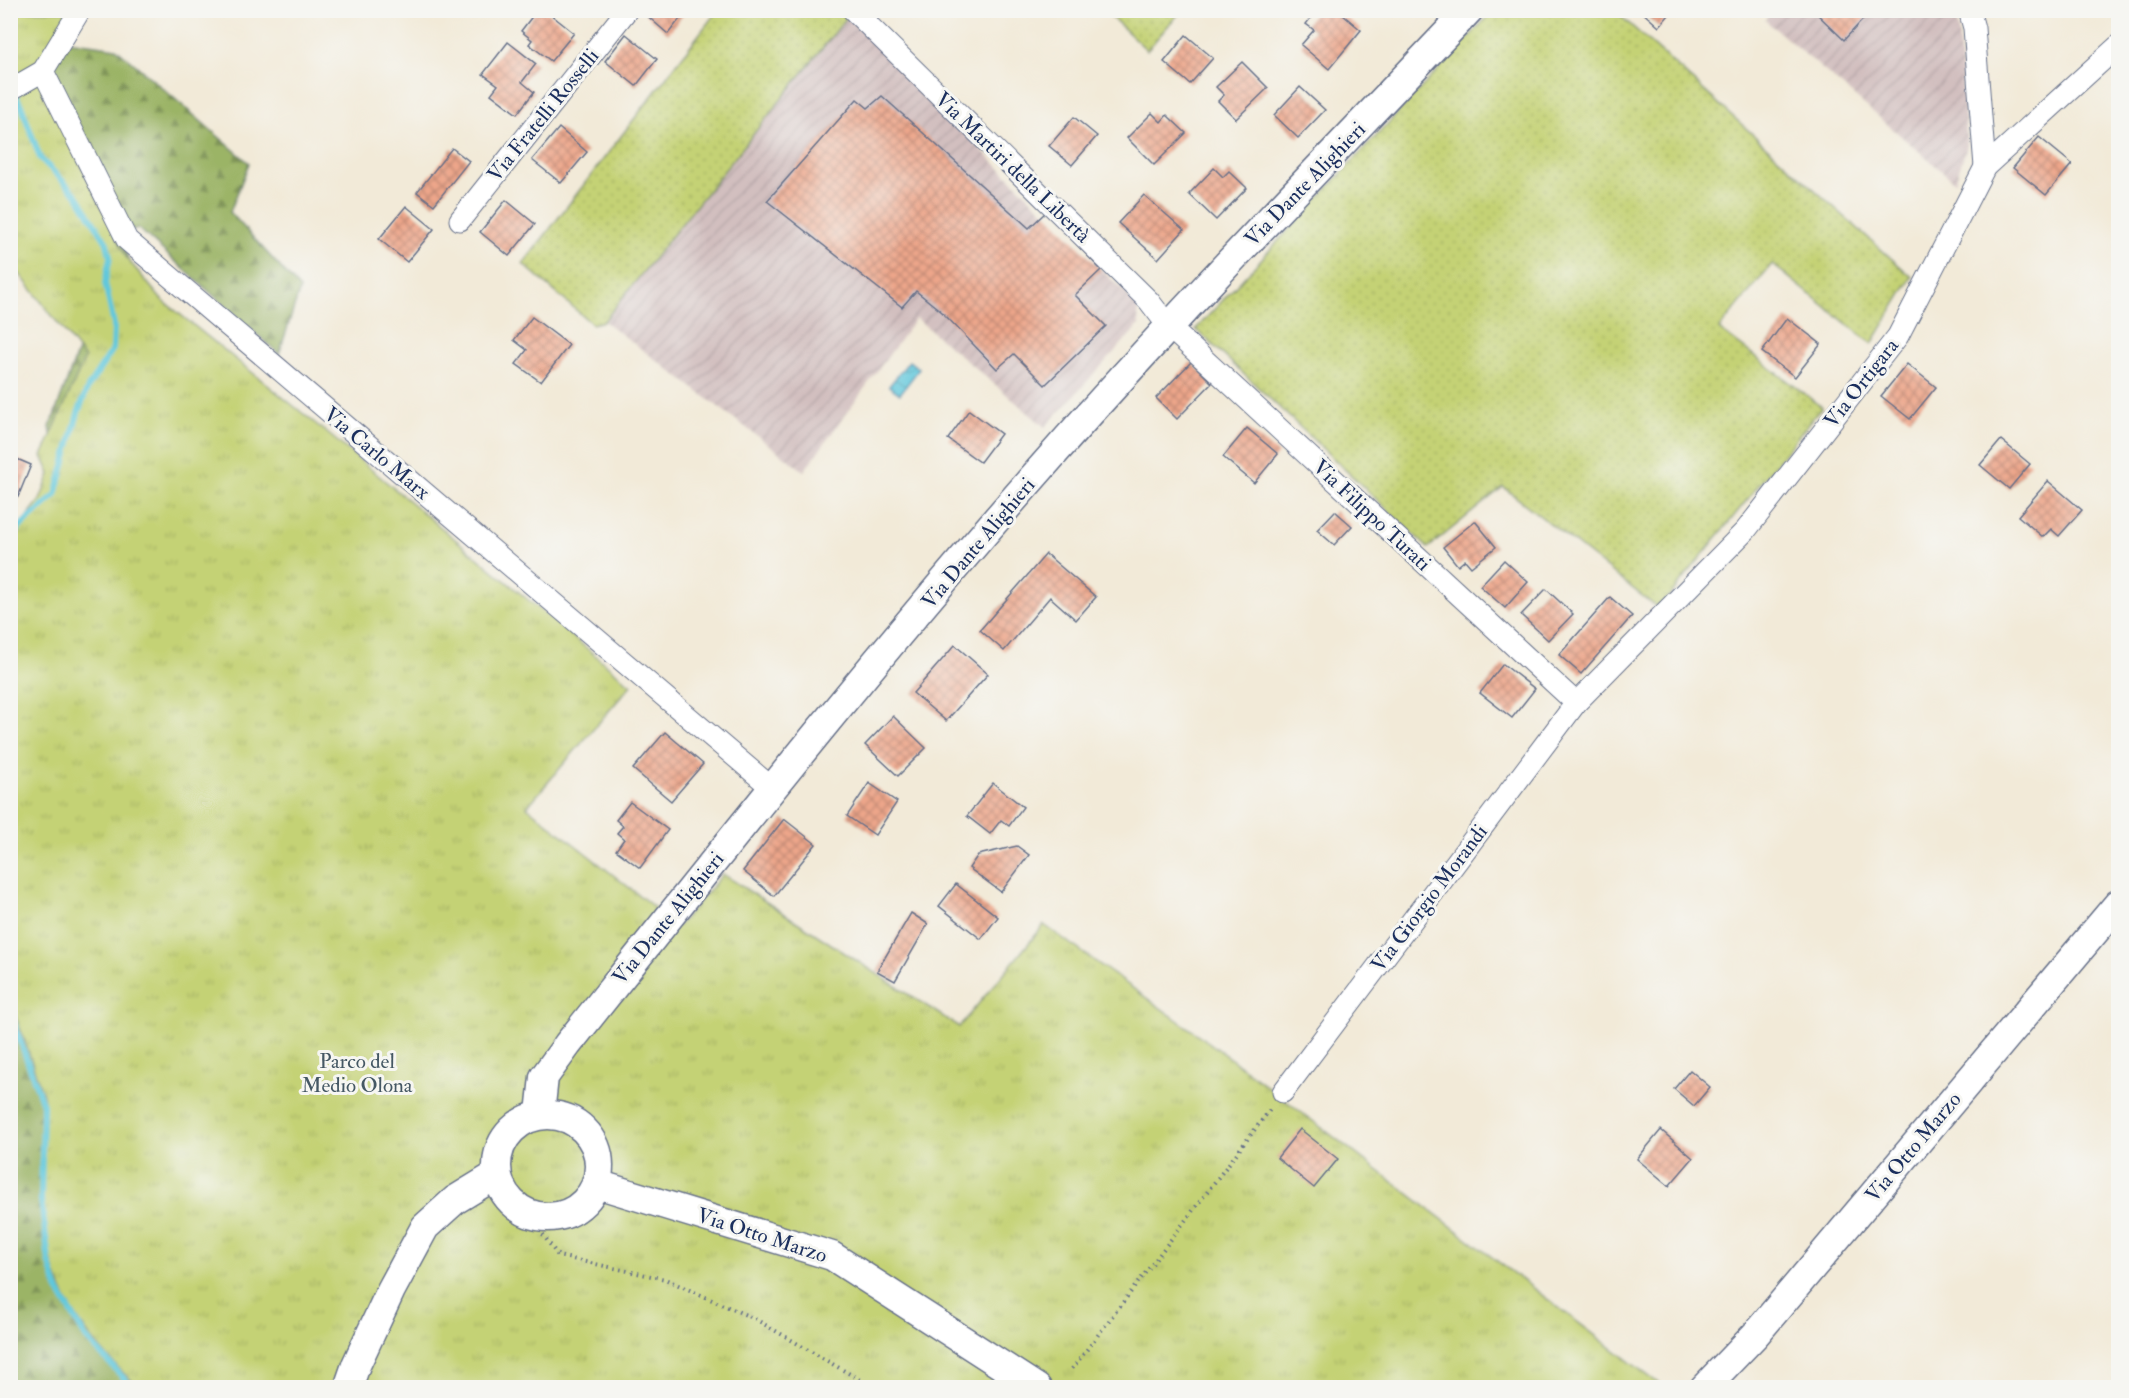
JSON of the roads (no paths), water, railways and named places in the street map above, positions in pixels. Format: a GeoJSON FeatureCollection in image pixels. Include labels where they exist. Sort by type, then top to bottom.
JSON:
{"type":"FeatureCollection","features":[{"type":"Feature","properties":{"kind":"street"},"geometry":{"type":"LineString","coordinates":[[17,86],[43,71],[80,10]]}},
{"type":"Feature","properties":{"kind":"street","name":"Via Fratelli Rosselli"},"geometry":{"type":"LineString","coordinates":[[460,220],[627,10]]}},
{"type":"Feature","properties":{"kind":"street","name":"Via Martiri della Libertà"},"geometry":{"type":"LineString","coordinates":[[853,10],[1149,301],[1169,327]]}},
{"type":"Feature","properties":{"kind":"street","name":"Via Dante Alighieri"},"geometry":{"type":"LineString","coordinates":[[540,1114],[544,1077],[772,788],[1049,459],[1169,327],[1469,10]]}},
{"type":"Feature","properties":{"kind":"street"},"geometry":{"type":"LineString","coordinates":[[1969,10],[1974,28],[1985,167]]}},
{"type":"Feature","properties":{"kind":"street","name":"Via Ortigara"},"geometry":{"type":"LineString","coordinates":[[1576,703],[1746,530],[1898,336],[1985,167],[2118,46]]}},
{"type":"Feature","properties":{"kind":"street","name":"Via Carlo Marx"},"geometry":{"type":"LineString","coordinates":[[43,71],[127,240],[772,788]]}},
{"type":"Feature","properties":{"kind":"street","name":"Via Filippo Turati"},"geometry":{"type":"LineString","coordinates":[[1169,327],[1576,703]]}},
{"type":"Feature","properties":{"kind":"street","name":"Via Giorgio Morandi"},"geometry":{"type":"LineString","coordinates":[[1283,1092],[1576,703]]}},
{"type":"Feature","properties":{"kind":"street","name":"Via Otto Marzo"},"geometry":{"type":"LineString","coordinates":[[1704,1388],[1755,1335],[2118,904]]}},
{"type":"Feature","properties":{"kind":"street"},"geometry":{"type":"LineString","coordinates":[[540,1114],[567,1117],[588,1133],[599,1157],[597,1184],[583,1204],[562,1216],[538,1217],[519,1209],[504,1194],[496,1175],[499,1147],[515,1125],[540,1114]]}},
{"type":"Feature","properties":{"kind":"street"},"geometry":{"type":"LineString","coordinates":[[348,1388],[386,1300],[425,1227],[454,1200],[496,1175]]}},
{"type":"Feature","properties":{"kind":"street","name":"Via Otto Marzo"},"geometry":{"type":"LineString","coordinates":[[597,1184],[832,1256],[1037,1388]]}},
{"type":"Feature","properties":{"kind":"water"},"geometry":{"type":"Polygon","coordinates":[[[909,361],[919,369],[900,394],[889,386],[909,361]]]}},
{"type":"Feature","properties":{"kind":"waterway"},"geometry":{"type":"LineString","coordinates":[[10,538],[56,495],[78,413],[88,387],[113,349],[114,325],[105,283],[110,257],[107,243],[77,195],[40,158],[14,92]]}},
{"type":"Feature","properties":{"kind":"waterway"},"geometry":{"type":"LineString","coordinates":[[10,1012],[43,1105],[41,1200],[49,1261],[57,1288],[86,1338],[133,1388]]}},
{"type":"Feature","properties":{"kind":"park label","name":"Parco del Medio Olona"},"geometry":{"type":"Point","coordinates":[357,1073]}}]}
